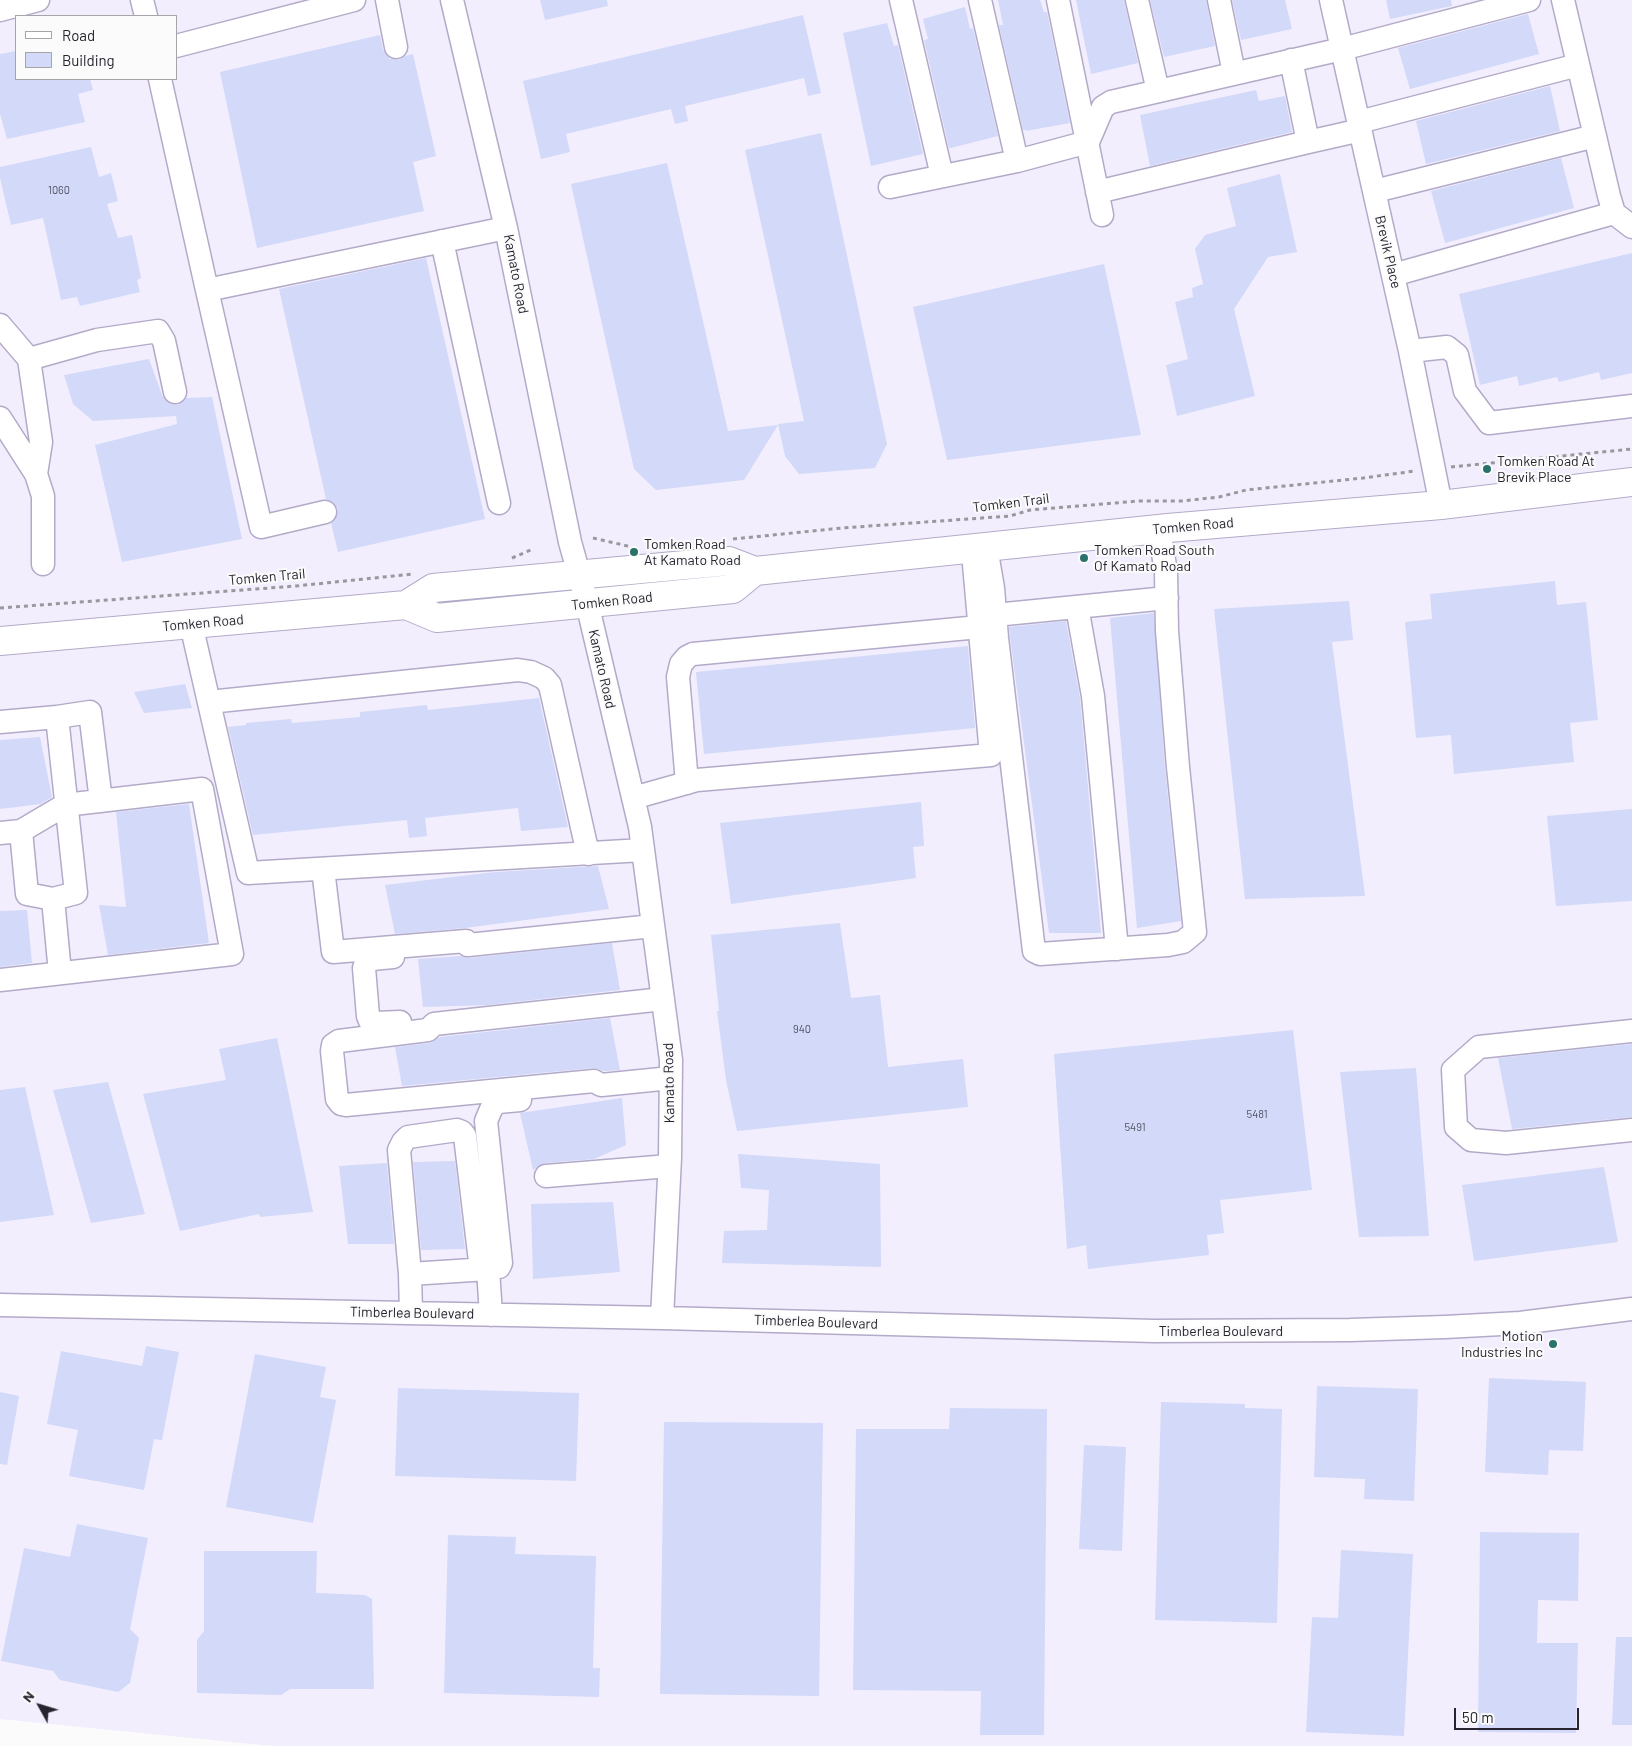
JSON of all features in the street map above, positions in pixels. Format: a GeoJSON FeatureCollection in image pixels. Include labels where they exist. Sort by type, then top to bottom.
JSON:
{"type":"FeatureCollection","features":[{"type":"Feature","properties":{"kind":"main road","name":"Tomken Road"},"geometry":{"type":"LineString","coordinates":[[0,641],[406,605],[433,588],[729,561],[755,572],[1159,529],[1441,505],[1632,482]]}},
{"type":"Feature","properties":{"kind":"main road","name":"Tomken Road"},"geometry":{"type":"LineString","coordinates":[[406,605],[437,618],[733,588],[755,572]]}},
{"type":"Feature","properties":{"kind":"street"},"geometry":{"type":"LineString","coordinates":[[0,10],[38,0]]}},
{"type":"Feature","properties":{"kind":"street"},"geometry":{"type":"LineString","coordinates":[[142,0],[146,15]]}},
{"type":"Feature","properties":{"kind":"street"},"geometry":{"type":"LineString","coordinates":[[178,45],[286,9],[354,0]]}},
{"type":"Feature","properties":{"kind":"street"},"geometry":{"type":"LineString","coordinates":[[387,0],[396,47]]}},
{"type":"Feature","properties":{"kind":"street","name":"Kamato Road"},"geometry":{"type":"LineString","coordinates":[[452,0],[506,228],[570,542],[587,603],[640,827],[671,1060],[669,1166],[662,1318]]}},
{"type":"Feature","properties":{"kind":"street"},"geometry":{"type":"LineString","coordinates":[[901,0],[942,176]]}},
{"type":"Feature","properties":{"kind":"street"},"geometry":{"type":"LineString","coordinates":[[980,0],[1018,161]]}},
{"type":"Feature","properties":{"kind":"street"},"geometry":{"type":"LineString","coordinates":[[1058,0],[1102,215]]}},
{"type":"Feature","properties":{"kind":"street"},"geometry":{"type":"LineString","coordinates":[[1137,0],[1158,91]]}},
{"type":"Feature","properties":{"kind":"street"},"geometry":{"type":"LineString","coordinates":[[1219,0],[1234,73]]}},
{"type":"Feature","properties":{"kind":"street","name":"Brevik Place"},"geometry":{"type":"LineString","coordinates":[[1331,0],[1410,351],[1441,505]]}},
{"type":"Feature","properties":{"kind":"street"},"geometry":{"type":"LineString","coordinates":[[1088,142],[1103,107],[1110,102],[1342,49],[1528,0]]}},
{"type":"Feature","properties":{"kind":"street"},"geometry":{"type":"LineString","coordinates":[[1563,0],[1614,213],[1632,227]]}},
{"type":"Feature","properties":{"kind":"street"},"geometry":{"type":"LineString","coordinates":[[1291,60],[1308,142]]}},
{"type":"Feature","properties":{"kind":"street"},"geometry":{"type":"LineString","coordinates":[[1097,192],[1308,142],[1578,65]]}},
{"type":"Feature","properties":{"kind":"street"},"geometry":{"type":"LineString","coordinates":[[160,80],[261,527],[325,512]]}},
{"type":"Feature","properties":{"kind":"street"},"geometry":{"type":"LineString","coordinates":[[1375,191],[1595,136]]}},
{"type":"Feature","properties":{"kind":"street"},"geometry":{"type":"LineString","coordinates":[[890,187],[1018,161],[1088,142]]}},
{"type":"Feature","properties":{"kind":"street"},"geometry":{"type":"LineString","coordinates":[[1393,275],[1614,213]]}},
{"type":"Feature","properties":{"kind":"street"},"geometry":{"type":"LineString","coordinates":[[207,290],[506,228]]}},
{"type":"Feature","properties":{"kind":"street"},"geometry":{"type":"LineString","coordinates":[[442,241],[499,503]]}},
{"type":"Feature","properties":{"kind":"street"},"geometry":{"type":"LineString","coordinates":[[0,325],[29,359],[41,442],[36,474]]}},
{"type":"Feature","properties":{"kind":"street"},"geometry":{"type":"LineString","coordinates":[[29,359],[98,340],[158,331],[164,341],[175,392]]}},
{"type":"Feature","properties":{"kind":"street"},"geometry":{"type":"LineString","coordinates":[[1410,351],[1447,347],[1457,355],[1464,391],[1490,423],[1632,406]]}},
{"type":"Feature","properties":{"kind":"street"},"geometry":{"type":"LineString","coordinates":[[0,418],[36,474],[43,496],[43,564]]}},
{"type":"Feature","properties":{"kind":"street"},"geometry":{"type":"LineString","coordinates":[[979,548],[987,621],[1034,951],[1040,954],[1168,945],[1183,942],[1195,932],[1178,767],[1167,631],[1166,572],[1159,529]]}},
{"type":"Feature","properties":{"kind":"street"},"geometry":{"type":"LineString","coordinates":[[687,783],[678,677],[681,664],[687,657],[693,654],[987,621],[1077,607],[1167,598]]}},
{"type":"Feature","properties":{"kind":"street"},"geometry":{"type":"LineString","coordinates":[[1077,607],[1093,696],[1117,949]]}},
{"type":"Feature","properties":{"kind":"street"},"geometry":{"type":"LineString","coordinates":[[633,798],[697,780],[991,755],[987,621]]}},
{"type":"Feature","properties":{"kind":"street"},"geometry":{"type":"LineString","coordinates":[[191,624],[248,873],[643,850]]}},
{"type":"Feature","properties":{"kind":"street"},"geometry":{"type":"LineString","coordinates":[[209,702],[518,670],[532,672],[544,678],[550,685],[588,854]]}},
{"type":"Feature","properties":{"kind":"street"},"geometry":{"type":"LineString","coordinates":[[0,722],[90,712],[100,801]]}},
{"type":"Feature","properties":{"kind":"street"},"geometry":{"type":"LineString","coordinates":[[0,980],[232,954],[202,789],[67,805],[11,832],[27,894],[53,899],[76,893],[67,805],[57,716]]}},
{"type":"Feature","properties":{"kind":"street"},"geometry":{"type":"LineString","coordinates":[[323,869],[333,952],[466,941],[468,944],[653,926]]}},
{"type":"Feature","properties":{"kind":"street"},"geometry":{"type":"LineString","coordinates":[[53,899],[60,973]]}},
{"type":"Feature","properties":{"kind":"street"},"geometry":{"type":"LineString","coordinates":[[468,944],[466,949],[372,959],[366,963],[364,968],[370,1021],[375,1023],[427,1020],[434,1024],[663,999]]}},
{"type":"Feature","properties":{"kind":"street"},"geometry":{"type":"LineString","coordinates":[[434,1024],[428,1030],[339,1041],[333,1045],[337,1099],[340,1104],[346,1105],[594,1081],[601,1085],[670,1078]]}},
{"type":"Feature","properties":{"kind":"street"},"geometry":{"type":"LineString","coordinates":[[1632,1031],[1479,1047],[1453,1070],[1456,1127],[1471,1140],[1506,1143],[1632,1130]]}},
{"type":"Feature","properties":{"kind":"street"},"geometry":{"type":"LineString","coordinates":[[410,1274],[484,1270],[499,1267],[501,1263],[486,1121],[492,1107],[498,1102],[596,1093],[601,1085]]}},
{"type":"Feature","properties":{"kind":"street"},"geometry":{"type":"LineString","coordinates":[[411,1313],[410,1274],[399,1150],[408,1137],[457,1130],[465,1136],[491,1315]]}},
{"type":"Feature","properties":{"kind":"street"},"geometry":{"type":"LineString","coordinates":[[546,1176],[669,1166]]}},
{"type":"Feature","properties":{"kind":"street","name":"Timberlea Boulevard"},"geometry":{"type":"LineString","coordinates":[[0,1305],[662,1318],[1143,1331],[1342,1330],[1520,1322],[1632,1309]]}},
{"type":"Feature","properties":{"kind":"path"},"geometry":{"type":"LineString","coordinates":[[1456,466],[1632,449]]}},
{"type":"Feature","properties":{"kind":"path","name":"Tomken Trail"},"geometry":{"type":"LineString","coordinates":[[723,540],[842,528],[1010,516],[1030,510],[1119,503],[1182,501],[1219,497],[1246,490],[1402,473]]}},
{"type":"Feature","properties":{"kind":"path"},"geometry":{"type":"LineString","coordinates":[[593,538],[632,547],[640,546]]}},
{"type":"Feature","properties":{"kind":"path"},"geometry":{"type":"LineString","coordinates":[[506,561],[533,549]]}},
{"type":"Feature","properties":{"kind":"path","name":"Tomken Trail"},"geometry":{"type":"LineString","coordinates":[[0,608],[296,586],[417,573]]}},
{"type":"Feature","properties":{"kind":"shaded area"},"geometry":{"type":"Polygon","coordinates":[[[0,0],[1632,0],[1632,1746],[272,1746],[0,1719],[0,0]]]}},
{"type":"Feature","properties":{"kind":"building"},"geometry":{"type":"Polygon","coordinates":[[[540,0],[607,0],[608,6],[545,20],[540,0]]]}},
{"type":"Feature","properties":{"kind":"building"},"geometry":{"type":"Polygon","coordinates":[[[998,0],[1040,0],[1044,12],[1047,12],[1070,123],[1023,130],[999,25],[1003,25],[998,0]]]}},
{"type":"Feature","properties":{"kind":"building"},"geometry":{"type":"Polygon","coordinates":[[[1076,0],[1124,0],[1138,63],[1091,74],[1076,0]]]}},
{"type":"Feature","properties":{"kind":"building"},"geometry":{"type":"Polygon","coordinates":[[[1150,0],[1206,0],[1215,46],[1164,57],[1150,0]]]}},
{"type":"Feature","properties":{"kind":"building"},"geometry":{"type":"Polygon","coordinates":[[[1232,0],[1285,0],[1292,29],[1241,40],[1232,0]]]}},
{"type":"Feature","properties":{"kind":"building"},"geometry":{"type":"Polygon","coordinates":[[[1386,0],[1451,0],[1452,6],[1390,19],[1386,0]]]}},
{"type":"Feature","properties":{"kind":"building"},"geometry":{"type":"Polygon","coordinates":[[[965,7],[970,29],[973,28],[998,136],[949,148],[924,40],[928,39],[923,19],[965,7]]]}},
{"type":"Feature","properties":{"kind":"building"},"geometry":{"type":"Polygon","coordinates":[[[1528,14],[1539,54],[1410,89],[1398,48],[1528,14]]]}},
{"type":"Feature","properties":{"kind":"building"},"geometry":{"type":"Polygon","coordinates":[[[803,15],[821,93],[808,96],[804,78],[685,106],[688,121],[675,124],[671,109],[566,134],[570,152],[541,159],[523,81],[803,15]]]}},
{"type":"Feature","properties":{"kind":"building"},"geometry":{"type":"Polygon","coordinates":[[[887,23],[894,46],[898,45],[923,154],[871,166],[843,33],[887,23]]]}},
{"type":"Feature","properties":{"kind":"building"},"geometry":{"type":"Polygon","coordinates":[[[380,35],[383,50],[390,59],[399,60],[413,54],[436,156],[413,162],[424,211],[257,248],[220,72],[380,35]]]}},
{"type":"Feature","properties":{"kind":"building"},"geometry":{"type":"Polygon","coordinates":[[[15,51],[15,80],[90,80],[93,90],[78,94],[85,122],[7,139],[0,114],[0,54],[15,51]]]}},
{"type":"Feature","properties":{"kind":"building"},"geometry":{"type":"Polygon","coordinates":[[[1550,86],[1560,131],[1426,164],[1416,121],[1550,86]]]}},
{"type":"Feature","properties":{"kind":"building"},"geometry":{"type":"Polygon","coordinates":[[[1256,90],[1259,101],[1285,96],[1292,132],[1150,166],[1140,115],[1256,90]]]}},
{"type":"Feature","properties":{"kind":"building"},"geometry":{"type":"Polygon","coordinates":[[[821,133],[887,444],[875,468],[799,474],[785,456],[778,424],[804,421],[745,150],[821,133]]]}},
{"type":"Feature","properties":{"kind":"building"},"geometry":{"type":"Polygon","coordinates":[[[91,147],[99,177],[111,173],[118,201],[107,204],[118,238],[132,235],[141,278],[137,280],[140,292],[80,306],[77,297],[61,300],[43,218],[11,225],[0,178],[0,167],[91,147]]]}},
{"type":"Feature","properties":{"kind":"building"},"geometry":{"type":"Polygon","coordinates":[[[1561,158],[1574,208],[1445,243],[1431,191],[1561,158]]]}},
{"type":"Feature","properties":{"kind":"building"},"geometry":{"type":"Polygon","coordinates":[[[667,163],[728,431],[778,425],[744,480],[656,490],[634,469],[571,184],[667,163]]]}},
{"type":"Feature","properties":{"kind":"building"},"geometry":{"type":"Polygon","coordinates":[[[1280,174],[1297,252],[1268,257],[1234,309],[1255,396],[1177,416],[1166,365],[1188,359],[1175,302],[1193,297],[1192,288],[1203,284],[1195,249],[1205,235],[1236,226],[1227,188],[1280,174]]]}},
{"type":"Feature","properties":{"kind":"building"},"geometry":{"type":"Polygon","coordinates":[[[1632,253],[1632,373],[1601,380],[1599,372],[1559,382],[1557,377],[1519,386],[1517,376],[1480,385],[1459,294],[1632,253]]]}},
{"type":"Feature","properties":{"kind":"building"},"geometry":{"type":"Polygon","coordinates":[[[426,258],[485,519],[338,552],[331,523],[337,516],[338,509],[334,503],[326,499],[279,289],[426,258]]]}},
{"type":"Feature","properties":{"kind":"building"},"geometry":{"type":"Polygon","coordinates":[[[1104,264],[1141,435],[947,460],[913,307],[1104,264]]]}},
{"type":"Feature","properties":{"kind":"building"},"geometry":{"type":"Polygon","coordinates":[[[149,359],[162,395],[171,404],[178,405],[186,398],[212,397],[242,539],[122,562],[95,445],[177,424],[176,416],[93,421],[73,404],[64,375],[149,359]]]}},
{"type":"Feature","properties":{"kind":"building"},"geometry":{"type":"Polygon","coordinates":[[[1555,581],[1557,605],[1586,602],[1598,720],[1570,723],[1574,762],[1454,774],[1451,735],[1416,738],[1405,622],[1432,619],[1430,594],[1555,581]]]}},
{"type":"Feature","properties":{"kind":"building"},"geometry":{"type":"Polygon","coordinates":[[[1349,601],[1353,640],[1332,642],[1365,896],[1245,899],[1214,609],[1349,601]]]}},
{"type":"Feature","properties":{"kind":"building"},"geometry":{"type":"Polygon","coordinates":[[[1154,613],[1165,768],[1181,921],[1137,928],[1110,618],[1154,613]]]}},
{"type":"Feature","properties":{"kind":"building"},"geometry":{"type":"Polygon","coordinates":[[[1066,621],[1080,698],[1101,933],[1049,933],[1010,637],[1009,627],[1066,621]]]}},
{"type":"Feature","properties":{"kind":"building"},"geometry":{"type":"Polygon","coordinates":[[[968,646],[975,728],[704,754],[696,672],[968,646]]]}},
{"type":"Feature","properties":{"kind":"building"},"geometry":{"type":"Polygon","coordinates":[[[185,684],[192,708],[144,713],[134,692],[185,684]]]}},
{"type":"Feature","properties":{"kind":"building"},"geometry":{"type":"Polygon","coordinates":[[[539,698],[568,827],[521,831],[518,808],[425,818],[427,836],[409,838],[407,820],[253,835],[228,727],[246,725],[246,723],[291,719],[292,723],[360,717],[360,712],[427,705],[428,710],[539,698]]]}},
{"type":"Feature","properties":{"kind":"building"},"geometry":{"type":"Polygon","coordinates":[[[40,737],[52,797],[41,804],[0,809],[0,740],[40,737]]]}},
{"type":"Feature","properties":{"kind":"building"},"geometry":{"type":"Polygon","coordinates":[[[921,802],[924,846],[913,847],[916,878],[731,904],[720,823],[921,802]]]}},
{"type":"Feature","properties":{"kind":"building"},"geometry":{"type":"Polygon","coordinates":[[[189,804],[209,943],[108,955],[99,905],[126,907],[116,812],[189,804]]]}},
{"type":"Feature","properties":{"kind":"building"},"geometry":{"type":"Polygon","coordinates":[[[1632,809],[1632,901],[1556,906],[1547,816],[1632,809]]]}},
{"type":"Feature","properties":{"kind":"building"},"geometry":{"type":"Polygon","coordinates":[[[598,866],[609,909],[465,928],[395,934],[385,885],[495,872],[598,866]]]}},
{"type":"Feature","properties":{"kind":"building"},"geometry":{"type":"Polygon","coordinates":[[[27,910],[32,963],[0,967],[0,911],[27,910]]]}},
{"type":"Feature","properties":{"kind":"building"},"geometry":{"type":"Polygon","coordinates":[[[840,923],[851,998],[880,995],[888,1067],[963,1059],[968,1107],[737,1131],[726,1080],[717,1011],[719,1011],[711,935],[840,923]]]}},
{"type":"Feature","properties":{"kind":"building"},"geometry":{"type":"Polygon","coordinates":[[[612,943],[620,990],[488,1005],[423,1007],[418,959],[461,956],[469,958],[612,943]]]}},
{"type":"Feature","properties":{"kind":"building"},"geometry":{"type":"Polygon","coordinates":[[[610,1018],[620,1070],[604,1071],[593,1068],[402,1086],[395,1047],[430,1043],[440,1037],[610,1018]]]}},
{"type":"Feature","properties":{"kind":"building"},"geometry":{"type":"Polygon","coordinates":[[[1293,1030],[1312,1190],[1220,1200],[1224,1233],[1207,1235],[1209,1255],[1088,1269],[1086,1245],[1067,1249],[1054,1054],[1293,1030]]]}},
{"type":"Feature","properties":{"kind":"building"},"geometry":{"type":"Polygon","coordinates":[[[277,1038],[313,1212],[260,1217],[259,1214],[180,1231],[143,1094],[226,1080],[219,1049],[277,1038]]]}},
{"type":"Feature","properties":{"kind":"building"},"geometry":{"type":"Polygon","coordinates":[[[1632,1044],[1632,1117],[1512,1129],[1498,1058],[1632,1044]]]}},
{"type":"Feature","properties":{"kind":"building"},"geometry":{"type":"Polygon","coordinates":[[[1416,1068],[1429,1236],[1359,1237],[1340,1072],[1416,1068]]]}},
{"type":"Feature","properties":{"kind":"building"},"geometry":{"type":"Polygon","coordinates":[[[108,1082],[145,1214],[91,1223],[53,1090],[108,1082]]]}},
{"type":"Feature","properties":{"kind":"building"},"geometry":{"type":"Polygon","coordinates":[[[25,1087],[54,1215],[0,1222],[0,1090],[25,1087]]]}},
{"type":"Feature","properties":{"kind":"building"},"geometry":{"type":"Polygon","coordinates":[[[622,1098],[626,1145],[594,1159],[545,1163],[533,1170],[520,1113],[622,1098]]]}},
{"type":"Feature","properties":{"kind":"building"},"geometry":{"type":"Polygon","coordinates":[[[738,1154],[880,1164],[881,1267],[722,1263],[724,1231],[767,1230],[769,1190],[741,1188],[738,1154]]]}},
{"type":"Feature","properties":{"kind":"building"},"geometry":{"type":"Polygon","coordinates":[[[455,1161],[465,1249],[421,1250],[413,1162],[455,1161]]]}},
{"type":"Feature","properties":{"kind":"building"},"geometry":{"type":"Polygon","coordinates":[[[387,1163],[394,1244],[348,1244],[339,1166],[387,1163]]]}},
{"type":"Feature","properties":{"kind":"building"},"geometry":{"type":"Polygon","coordinates":[[[1604,1167],[1618,1242],[1474,1261],[1462,1185],[1604,1167]]]}},
{"type":"Feature","properties":{"kind":"building"},"geometry":{"type":"Polygon","coordinates":[[[613,1202],[620,1272],[533,1279],[531,1204],[613,1202]]]}},
{"type":"Feature","properties":{"kind":"building"},"geometry":{"type":"Polygon","coordinates":[[[146,1346],[179,1352],[162,1440],[154,1439],[144,1490],[69,1476],[78,1430],[47,1424],[61,1351],[142,1366],[146,1346]]]}},
{"type":"Feature","properties":{"kind":"building"},"geometry":{"type":"Polygon","coordinates":[[[255,1354],[326,1367],[320,1397],[336,1400],[313,1523],[226,1507],[255,1354]]]}},
{"type":"Feature","properties":{"kind":"building"},"geometry":{"type":"Polygon","coordinates":[[[1489,1378],[1586,1382],[1583,1451],[1549,1450],[1548,1475],[1485,1472],[1489,1378]]]}},
{"type":"Feature","properties":{"kind":"building"},"geometry":{"type":"Polygon","coordinates":[[[1317,1386],[1418,1389],[1414,1501],[1364,1499],[1365,1479],[1314,1477],[1317,1386]]]}},
{"type":"Feature","properties":{"kind":"building"},"geometry":{"type":"Polygon","coordinates":[[[398,1388],[579,1393],[576,1481],[395,1476],[398,1388]]]}},
{"type":"Feature","properties":{"kind":"building"},"geometry":{"type":"Polygon","coordinates":[[[0,1392],[19,1396],[7,1465],[0,1464],[0,1392]]]}},
{"type":"Feature","properties":{"kind":"building"},"geometry":{"type":"Polygon","coordinates":[[[1161,1402],[1245,1404],[1245,1408],[1282,1409],[1277,1623],[1155,1620],[1161,1402]]]}},
{"type":"Feature","properties":{"kind":"building"},"geometry":{"type":"Polygon","coordinates":[[[950,1408],[1047,1409],[1044,1735],[980,1735],[981,1691],[853,1690],[856,1429],[949,1429],[950,1408]]]}},
{"type":"Feature","properties":{"kind":"building"},"geometry":{"type":"Polygon","coordinates":[[[664,1422],[823,1423],[819,1696],[660,1694],[664,1422]]]}},
{"type":"Feature","properties":{"kind":"building"},"geometry":{"type":"Polygon","coordinates":[[[1084,1445],[1126,1447],[1122,1551],[1079,1549],[1084,1445]]]}},
{"type":"Feature","properties":{"kind":"building"},"geometry":{"type":"Polygon","coordinates":[[[77,1524],[148,1538],[130,1629],[139,1638],[130,1683],[118,1692],[60,1680],[53,1671],[1,1661],[24,1548],[70,1557],[77,1524]]]}},
{"type":"Feature","properties":{"kind":"building"},"geometry":{"type":"Polygon","coordinates":[[[1480,1532],[1579,1533],[1578,1601],[1538,1600],[1537,1643],[1578,1643],[1576,1733],[1478,1732],[1480,1532]]]}},
{"type":"Feature","properties":{"kind":"building"},"geometry":{"type":"Polygon","coordinates":[[[448,1535],[516,1537],[515,1554],[596,1556],[593,1668],[600,1668],[599,1697],[444,1693],[448,1535]]]}},
{"type":"Feature","properties":{"kind":"building"},"geometry":{"type":"Polygon","coordinates":[[[1341,1550],[1413,1554],[1404,1736],[1306,1732],[1312,1617],[1338,1618],[1341,1550]]]}},
{"type":"Feature","properties":{"kind":"building"},"geometry":{"type":"Polygon","coordinates":[[[204,1551],[317,1551],[316,1593],[365,1595],[372,1599],[374,1689],[290,1689],[281,1695],[197,1693],[197,1640],[204,1631],[204,1551]]]}},
{"type":"Feature","properties":{"kind":"building"},"geometry":{"type":"Polygon","coordinates":[[[1616,1637],[1632,1637],[1632,1725],[1612,1725],[1616,1637]]]}},
{"type":"Feature","properties":{"kind":"place","name":"Tomken Road At Brevik Place"},"geometry":{"type":"Point","coordinates":[1487,469]}},
{"type":"Feature","properties":{"kind":"place","name":"Tomken Road At Kamato Road"},"geometry":{"type":"Point","coordinates":[634,552]}},
{"type":"Feature","properties":{"kind":"place","name":"Tomken Road South Of Kamato Road"},"geometry":{"type":"Point","coordinates":[1084,558]}},
{"type":"Feature","properties":{"kind":"place","name":"Motion Industries Inc"},"geometry":{"type":"Point","coordinates":[1553,1344]}}]}
